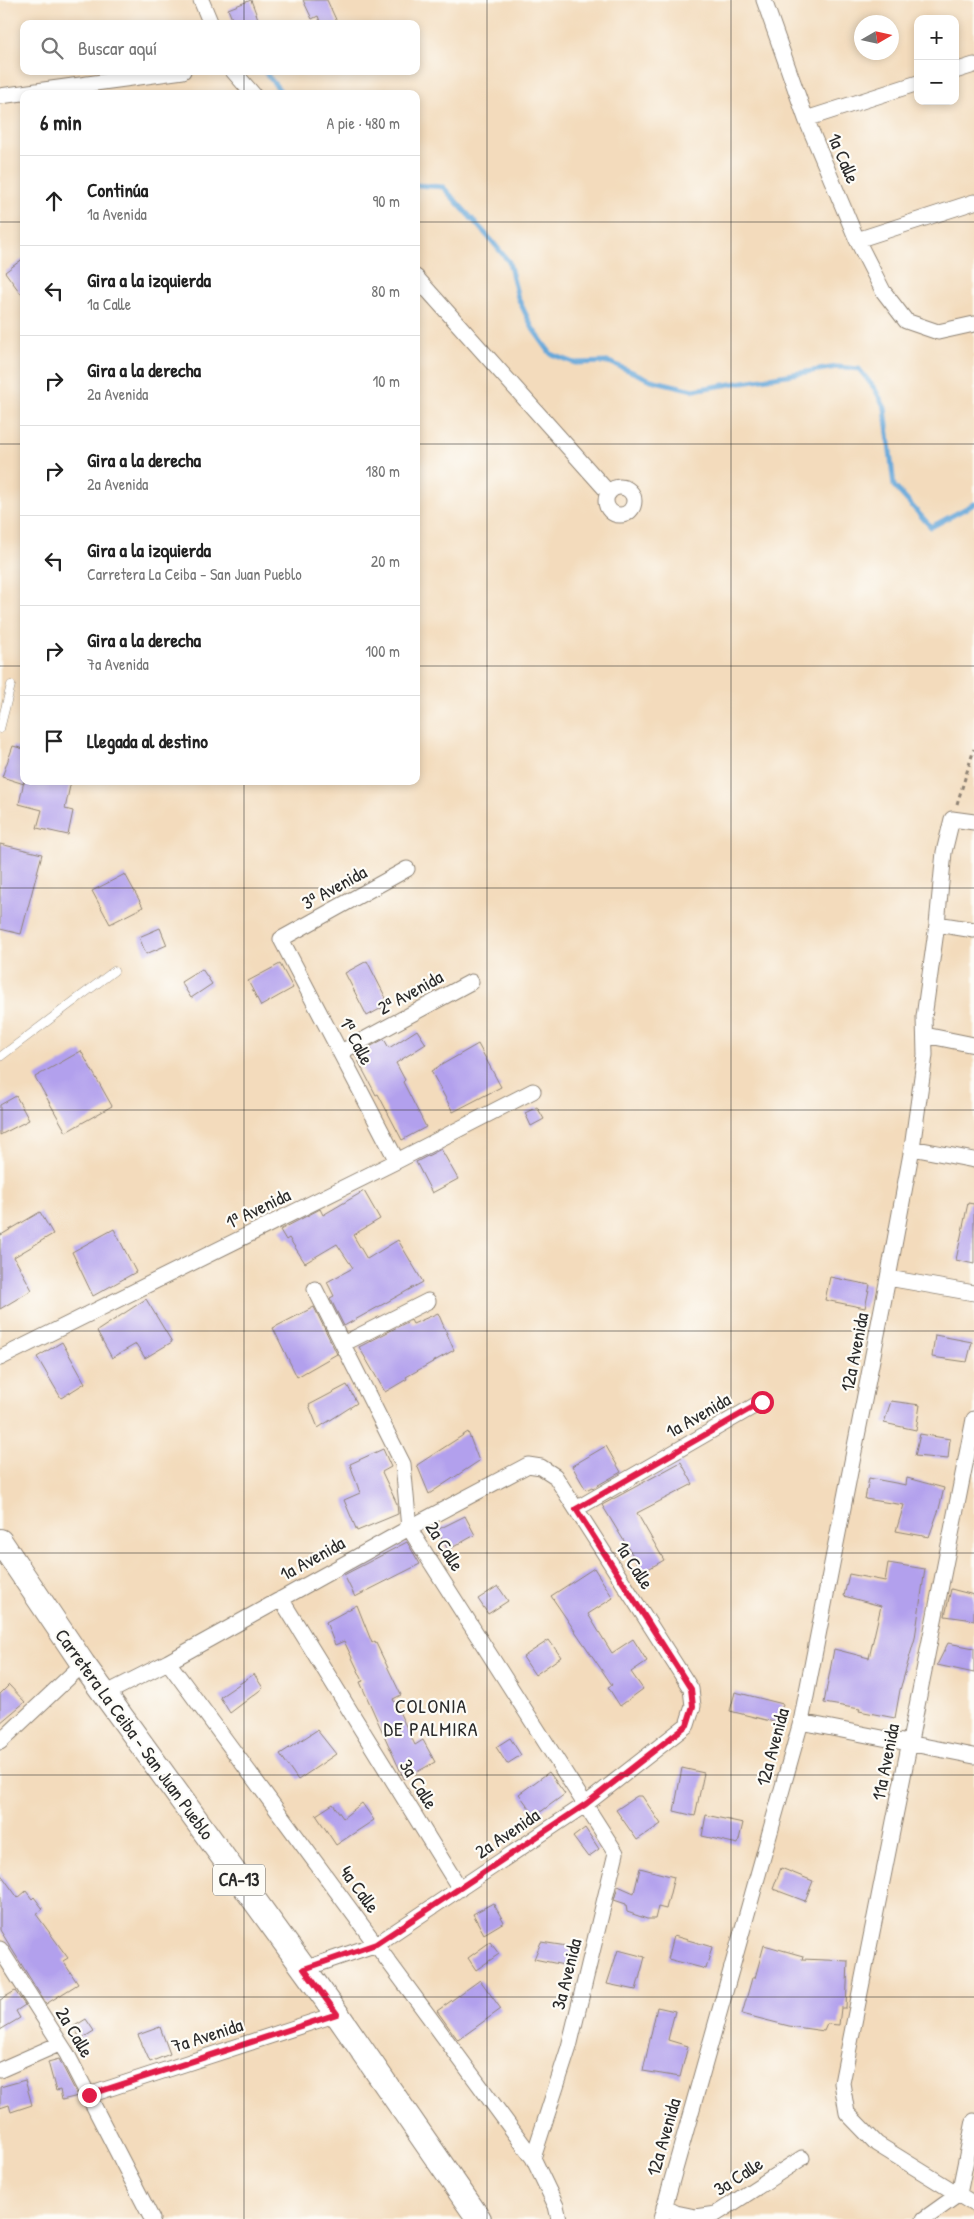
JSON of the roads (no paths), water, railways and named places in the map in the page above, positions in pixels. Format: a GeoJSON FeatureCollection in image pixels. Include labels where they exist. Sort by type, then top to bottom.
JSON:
{"type":"FeatureCollection","features":[{"type":"Feature","properties":{"kind":"main road","name":"Carretera La Ceiba - San Juan Pueblo"},"geometry":{"type":"LineString","coordinates":[[0,1541],[83,1664],[337,2014],[479,2219]]}},
{"type":"Feature","properties":{"kind":"street"},"geometry":{"type":"LineString","coordinates":[[202,0],[210,20]]}},
{"type":"Feature","properties":{"kind":"street","name":"1a Calle"},"geometry":{"type":"LineString","coordinates":[[764,0],[806,119],[857,240],[883,291],[906,321],[938,332],[974,324]]}},
{"type":"Feature","properties":{"kind":"street"},"geometry":{"type":"LineString","coordinates":[[959,70],[974,65]]}},
{"type":"Feature","properties":{"kind":"street"},"geometry":{"type":"LineString","coordinates":[[44,90],[154,75]]}},
{"type":"Feature","properties":{"kind":"street"},"geometry":{"type":"LineString","coordinates":[[236,75],[249,90]]}},
{"type":"Feature","properties":{"kind":"street"},"geometry":{"type":"LineString","coordinates":[[806,119],[914,84]]}},
{"type":"Feature","properties":{"kind":"street"},"geometry":{"type":"LineString","coordinates":[[0,96],[20,93]]}},
{"type":"Feature","properties":{"kind":"street"},"geometry":{"type":"LineString","coordinates":[[857,240],[974,202]]}},
{"type":"Feature","properties":{"kind":"street"},"geometry":{"type":"LineString","coordinates":[[420,281],[609,493]]}},
{"type":"Feature","properties":{"kind":"street","name":"12a Avenida"},"geometry":{"type":"LineString","coordinates":[[662,2213],[801,1722],[912,1148],[925,1055],[924,1017],[938,924],[944,852],[952,819],[974,822]]}},
{"type":"Feature","properties":{"kind":"street","name":"3ª Avenida"},"geometry":{"type":"LineString","coordinates":[[280,939],[407,869]]}},
{"type":"Feature","properties":{"kind":"street"},"geometry":{"type":"LineString","coordinates":[[938,924],[974,930]]}},
{"type":"Feature","properties":{"kind":"street","name":"1ª Calle"},"geometry":{"type":"LineString","coordinates":[[280,939],[397,1161]]}},
{"type":"Feature","properties":{"kind":"street","name":"2ª Avenida"},"geometry":{"type":"LineString","coordinates":[[341,1052],[471,982]]}},
{"type":"Feature","properties":{"kind":"street"},"geometry":{"type":"LineString","coordinates":[[925,1035],[974,1045]]}},
{"type":"Feature","properties":{"kind":"street","name":"1ª Avenida"},"geometry":{"type":"LineString","coordinates":[[0,1358],[397,1161],[533,1091]]}},
{"type":"Feature","properties":{"kind":"street"},"geometry":{"type":"LineString","coordinates":[[912,1148],[974,1160]]}},
{"type":"Feature","properties":{"kind":"street"},"geometry":{"type":"LineString","coordinates":[[888,1278],[974,1293]]}},
{"type":"Feature","properties":{"kind":"street","name":"2a Calle"},"geometry":{"type":"LineString","coordinates":[[315,1289],[403,1464],[409,1528],[586,1804]]}},
{"type":"Feature","properties":{"kind":"street"},"geometry":{"type":"LineString","coordinates":[[343,1344],[428,1301]]}},
{"type":"Feature","properties":{"kind":"street","name":"1a Avenida"},"geometry":{"type":"LineString","coordinates":[[576,1509],[762,1402]]}},
{"type":"Feature","properties":{"kind":"street","name":"11a Avenida"},"geometry":{"type":"LineString","coordinates":[[959,2194],[877,2144],[847,2114],[842,2083],[974,1419]]}},
{"type":"Feature","properties":{"kind":"street","name":"1a Avenida"},"geometry":{"type":"LineString","coordinates":[[106,1694],[528,1465],[541,1467]]}},
{"type":"Feature","properties":{"kind":"street","name":"1a Calle"},"geometry":{"type":"LineString","coordinates":[[541,1467],[555,1476],[691,1689]]}},
{"type":"Feature","properties":{"kind":"street","name":"3a Calle"},"geometry":{"type":"LineString","coordinates":[[281,1599],[460,1889]]}},
{"type":"Feature","properties":{"kind":"street","name":"4a Calle"},"geometry":{"type":"LineString","coordinates":[[168,1662],[533,2158],[556,2206],[559,2219]]}},
{"type":"Feature","properties":{"kind":"street"},"geometry":{"type":"LineString","coordinates":[[0,1742],[83,1664]]}},
{"type":"Feature","properties":{"kind":"street","name":"2a Avenida"},"geometry":{"type":"LineString","coordinates":[[304,1969],[376,1944],[586,1804],[687,1725],[693,1706],[691,1689]]}},
{"type":"Feature","properties":{"kind":"street"},"geometry":{"type":"LineString","coordinates":[[801,1722],[974,1756]]}},
{"type":"Feature","properties":{"kind":"street","name":"3a Avenida"},"geometry":{"type":"LineString","coordinates":[[533,2158],[569,2047],[616,1853],[586,1804]]}},
{"type":"Feature","properties":{"kind":"street","name":"2a Calle"},"geometry":{"type":"LineString","coordinates":[[0,1949],[67,2054],[152,2219]]}},
{"type":"Feature","properties":{"kind":"street","name":"7a Avenida"},"geometry":{"type":"LineString","coordinates":[[89,2095],[337,2014]]}},
{"type":"Feature","properties":{"kind":"street"},"geometry":{"type":"LineString","coordinates":[[0,2070],[59,2044]]}},
{"type":"Feature","properties":{"kind":"street"},"geometry":{"type":"LineString","coordinates":[[924,2219],[959,2194],[974,2121]]}},
{"type":"Feature","properties":{"kind":"street","name":"3a Calle"},"geometry":{"type":"LineString","coordinates":[[662,2213],[676,2213],[695,2217],[716,2214],[802,2158]]}},
{"type":"Feature","properties":{"kind":"street"},"geometry":{"type":"LineString","coordinates":[[959,2194],[974,2204]]}},
{"type":"Feature","properties":{"kind":"lane"},"geometry":{"type":"LineString","coordinates":[[0,729],[11,685]]}},
{"type":"Feature","properties":{"kind":"lane"},"geometry":{"type":"LineString","coordinates":[[0,1057],[114,972]]}},
{"type":"Feature","properties":{"kind":"waterway"},"geometry":{"type":"LineString","coordinates":[[267,75],[280,90]]}},
{"type":"Feature","properties":{"kind":"waterway"},"geometry":{"type":"LineString","coordinates":[[420,185],[443,187],[509,262],[518,298],[533,329],[551,354],[575,363],[609,362],[651,380],[693,390],[837,367],[859,369],[875,389],[885,408],[894,486],[931,527],[974,504]]}},
{"type":"Feature","properties":{"kind":"district","name":"COLONIA DE PALMIRA"},"geometry":{"type":"Point","coordinates":[431,1718]}}]}
